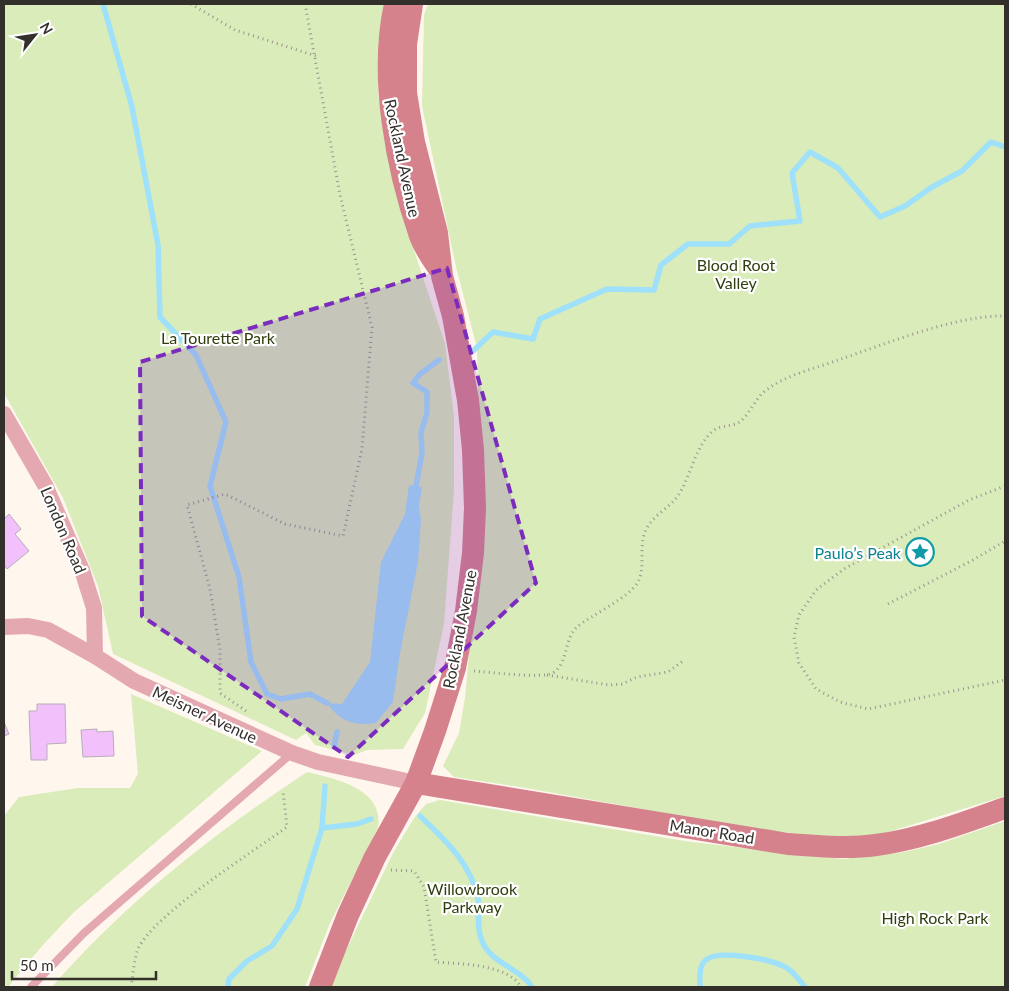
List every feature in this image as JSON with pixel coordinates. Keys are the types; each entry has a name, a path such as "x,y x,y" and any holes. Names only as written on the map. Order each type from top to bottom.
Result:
{"street":[{"name":"Rockland Avenue","path":"395,4 387,56 388,89 395,135 421,238 442,276"},
{"name":"Rockland Avenue","path":"320,987 348,915 372,862 416,783 455,668 466,611 474,535 474,450 468,400 453,316 442,276 437,233 414,142 406,93 406,44 412,4"},
{"name":"London Road","path":"4,414 45,485 82,570 94,608 95,656"},
{"name":"Meisner Avenue","path":"4,627 28,626 48,630 95,656 134,681 292,753 318,762 416,783"},
{"name":"Manor Road","path":"416,783 788,844 832,847 875,845 919,837 1005,808"}],"lane":[{"path":"31,987 84,933 292,753"}],"path":[{"path":"190,4 235,30 316,56"},
{"path":"250,714 220,694 220,650 210,590 187,505 202,499 225,494 285,524 344,536 362,449 372,327 340,195 305,4"},
{"path":"547,675 554,672 563,662 575,628 607,608 638,582 642,564 641,545 646,528 676,498 705,442 714,431 732,426 742,420 765,392 791,377 910,335 988,316 1005,316"},
{"path":"1005,486 969,500 844,568 816,590 799,615 794,636 799,663 816,689 840,702 868,710 1005,680"},
{"path":"888,604 973,560 1005,541"},
{"path":"472,670 547,675 609,685 622,684 637,677 668,672 683,661"},
{"path":"131,987 138,949 160,922 198,891 288,827 283,791"},
{"path":"389,870 414,871 424,887 436,962 486,966 517,980 521,987"}],"highlighted area":[{"path":"447,268 536,583 348,757 142,616 140,362"}],"green space":[{"name":"La Tourette Park","path":"4,4 384,4 381,20 378,95 408,232 445,344 454,416 454,490 444,624 425,713 403,749 367,750 354,755 315,745 306,733 296,740 113,654 98,586 63,498 4,393"},
{"name":"Blood Root Valley","path":"428,4 1005,4 1005,796 885,833 841,839 747,828 526,788 454,777 443,766 459,733 465,698 481,525 477,348 456,267 422,106 424,15"},
{"path":"131,694 262,751 73,913 42,946 8,987 4,987 4,816 19,797 78,788 130,788 138,774"},
{"path":"307,772 344,783 366,795 374,804 378,815 378,828 330,923 305,987 52,987 110,926 172,871 238,820"},
{"path":"440,800 691,842 843,859 904,852 939,844 1005,821 1005,987 331,987 340,963 393,853 414,818 426,804"}],"water":[{"path":"409,485 422,487 419,506 421,520 418,562 400,653 393,702 376,723 354,723 337,715 327,703 342,704 370,662 381,562 405,514"}],"building":[{"path":"9,514 21,529 15,534 29,551 7,569 4,565 4,519"},
{"path":"37,704 65,704 66,743 47,744 47,760 31,760 29,711 37,711"},
{"path":"4,722 9,734 4,736"},
{"path":"97,729 97,732 113,731 114,756 83,757 81,730"}],"waterway":[{"path":"103,4 132,107 158,245 160,317 196,355 226,422 210,486 239,577 251,662 267,694 281,699 310,694 327,703"},
{"path":"473,351 493,332 533,339 540,319 607,289 654,290 661,265 688,244 729,244 750,226 800,221 792,173 810,152 838,168 880,217 905,206 932,187 962,171 991,142 1005,147"},
{"path":"416,486 422,453 421,432 427,413 427,392 413,383 420,374 439,360"},
{"path":"334,747 337,732"},
{"path":"228,987 229,979 247,961 272,946 297,909 322,828 325,786"},
{"path":"420,816 456,853 470,874 478,899 480,936 486,949 498,960 527,980 532,987"},
{"path":"322,828 357,824 371,819"},
{"path":"700,987 700,972 704,962 713,956 722,955 745,956 776,963 786,967 805,987"}],"place":[{"name":"Paulo’s Peak","path":"920,552"}],"park label":[{"name":"Willowbrook Parkway","path":"472,897"},
{"name":"High Rock Park","path":"935,917"}]}
